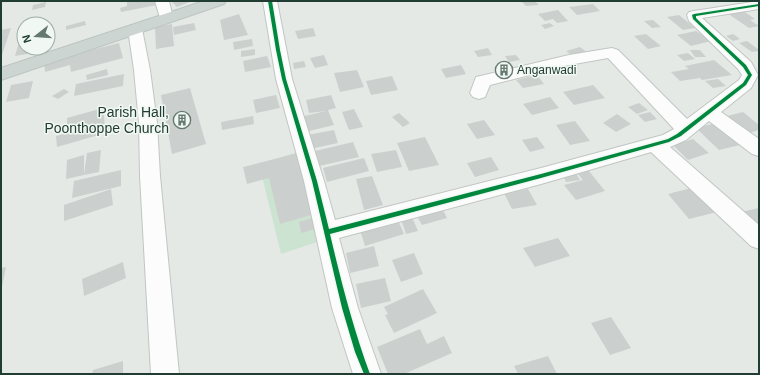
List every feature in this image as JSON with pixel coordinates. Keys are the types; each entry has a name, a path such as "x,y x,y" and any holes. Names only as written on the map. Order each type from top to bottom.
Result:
{"main road":[{"path":"1,74 219,1"}],"street":[{"path":"162,1 166,18"},
{"path":"270,1 284,79 308,155 341,295 354,341 367,374"},
{"path":"327,232 668,140 686,130 745,84 753,83 745,66 699,23 694,18 694,15 699,13 759,5"},
{"path":"134,30 142,70 148,124 150,176 165,374"},
{"path":"479,93 482,80 569,60 612,53 686,130"},
{"path":"709,112 759,149"},
{"path":"654,144 759,239"}],"green space":[{"path":"298,152 320,241 281,254 259,164"}],"building":[{"path":"127,1 156,1 157,5 121,12 120,8 127,6"},
{"path":"171,1 192,1 177,7"},
{"path":"521,1 535,1 539,5 526,6"},
{"path":"46,2 45,7 32,10 33,5"},
{"path":"593,4 600,11 577,15 569,7"},
{"path":"558,10 568,21 557,23 553,19 545,21 538,14"},
{"path":"742,10 755,19 750,20 759,26 749,28 727,13"},
{"path":"239,14 248,35 224,40 220,20"},
{"path":"679,15 695,28 683,30 667,17"},
{"path":"653,20 661,27 652,28 644,21"},
{"path":"85,21 86,25 66,30 66,26"},
{"path":"194,23 196,30 174,35 173,27"},
{"path":"550,23 554,26 545,29 541,25"},
{"path":"172,24 174,46 156,49 155,27"},
{"path":"11,28 1,58 1,30"},
{"path":"313,28 316,36 298,39 295,31"},
{"path":"696,31 711,41 691,46 677,35"},
{"path":"646,34 661,46 648,49 634,36"},
{"path":"733,34 740,39 733,41 726,36"},
{"path":"252,39 253,46 234,50 233,42"},
{"path":"747,41 759,51 752,52 739,43"},
{"path":"119,43 123,58 71,72 70,65 45,72 44,62"},
{"path":"580,47 588,53 574,57 566,51"},
{"path":"488,48 492,55 478,57 474,51"},
{"path":"255,49 255,55 241,57 241,51"},
{"path":"690,50 700,50 706,57 695,57"},
{"path":"688,53 695,59 684,61 677,55"},
{"path":"324,55 328,65 315,68 310,58"},
{"path":"516,55 520,60 509,62 505,56"},
{"path":"267,56 271,67 245,72 243,61"},
{"path":"714,60 732,75 702,80 700,78 680,81 671,72 689,69 685,66"},
{"path":"304,61 306,67 294,69 293,63"},
{"path":"461,65 466,74 446,78 441,69"},
{"path":"107,69 108,75 87,80 86,75"},
{"path":"357,70 364,87 340,92 334,73"},
{"path":"124,74 123,86 74,96 76,84"},
{"path":"537,75 544,84 523,88 516,80"},
{"path":"392,76 398,90 371,95 366,81"},
{"path":"718,79 726,86 713,88 705,81"},
{"path":"33,81 29,98 6,102 11,85"},
{"path":"593,85 605,98 574,105 563,92"},
{"name":"Parish Hall, Poonthoppe Church","path":"190,88 206,144 172,154 161,95"},
{"path":"64,89 69,92 58,99 52,96"},
{"path":"276,95 280,108 256,113 253,100"},
{"path":"331,95 336,108 328,110 334,125 305,132 300,117 326,111 309,113 306,100"},
{"path":"550,97 559,108 532,115 523,104"},
{"path":"639,103 648,110 637,114 628,107"},
{"path":"103,108 105,126 84,132 115,124 116,130 57,147 56,136 84,129 84,124 67,128 67,118"},
{"path":"354,109 363,127 349,130 342,112"},
{"path":"650,112 657,119 645,122 638,115"},
{"path":"743,112 759,125 759,130 747,134 727,116"},
{"path":"399,113 410,123 403,127 392,117"},
{"path":"617,114 631,124 616,132 603,123"},
{"path":"253,116 254,124 222,130 221,122"},
{"path":"484,120 495,135 477,139 467,124"},
{"path":"575,121 590,141 570,145 556,125"},
{"path":"720,122 744,144 719,150 696,128"},
{"path":"334,130 338,143 310,149 307,135"},
{"path":"425,137 439,165 409,171 397,143"},
{"path":"537,137 545,148 530,152 522,140"},
{"path":"693,139 709,153 688,160 673,145"},
{"path":"353,142 359,157 319,166 315,151"},
{"path":"101,150 99,172 84,175 87,153"},
{"path":"396,150 402,167 377,172 371,154"},
{"path":"298,153 318,213 280,224 269,178 247,184 243,167"},
{"path":"84,155 84,175 66,179 67,160"},
{"path":"491,157 499,170 475,177 467,163"},
{"path":"364,158 369,171 327,182 323,168"},
{"path":"121,170 121,186 72,198 74,181"},
{"path":"574,170 580,180 566,182 561,171"},
{"path":"589,171 605,191 576,200 564,185 583,180 578,174"},
{"path":"372,176 383,205 364,210 356,179"},
{"path":"695,187 717,212 689,219 668,194"},
{"path":"111,189 113,205 64,221 64,205"},
{"path":"528,189 537,205 512,209 504,193"},
{"path":"759,208 759,232 741,212"},
{"path":"443,210 447,218 422,225 418,218"},
{"path":"319,216 322,227 301,233 299,222"},
{"path":"412,217 418,231 406,234 401,219"},
{"path":"398,220 404,234 365,246 360,230"},
{"path":"558,238 570,256 535,267 523,248"},
{"path":"374,246 379,266 350,273 346,253"},
{"path":"414,253 423,274 401,282 392,260"},
{"path":"123,262 126,278 84,296 82,279"},
{"path":"6,267 2,287 1,287 1,268"},
{"path":"385,278 391,301 361,308 356,284"},
{"path":"423,289 437,313 394,333 385,315 388,314 384,307"},
{"path":"611,317 631,348 610,355 591,323"},
{"path":"420,329 427,344 444,336 452,353 404,374 388,374 377,347"},
{"path":"548,356 557,374 518,374 514,366"},
{"path":"123,361 123,374 92,374 93,370"}],"cycle path":[{"path":"270,1 284,79 314,181 351,330 367,374"},
{"path":"327,232 541,176 669,140 679,135 745,84 750,75 745,66 699,23 694,18 694,15 759,5"}],"place":[{"name":"Anganwadi","path":"504,70"},
{"name":"Parish Hall, Poonthoppe Church","path":"182,120"}]}
